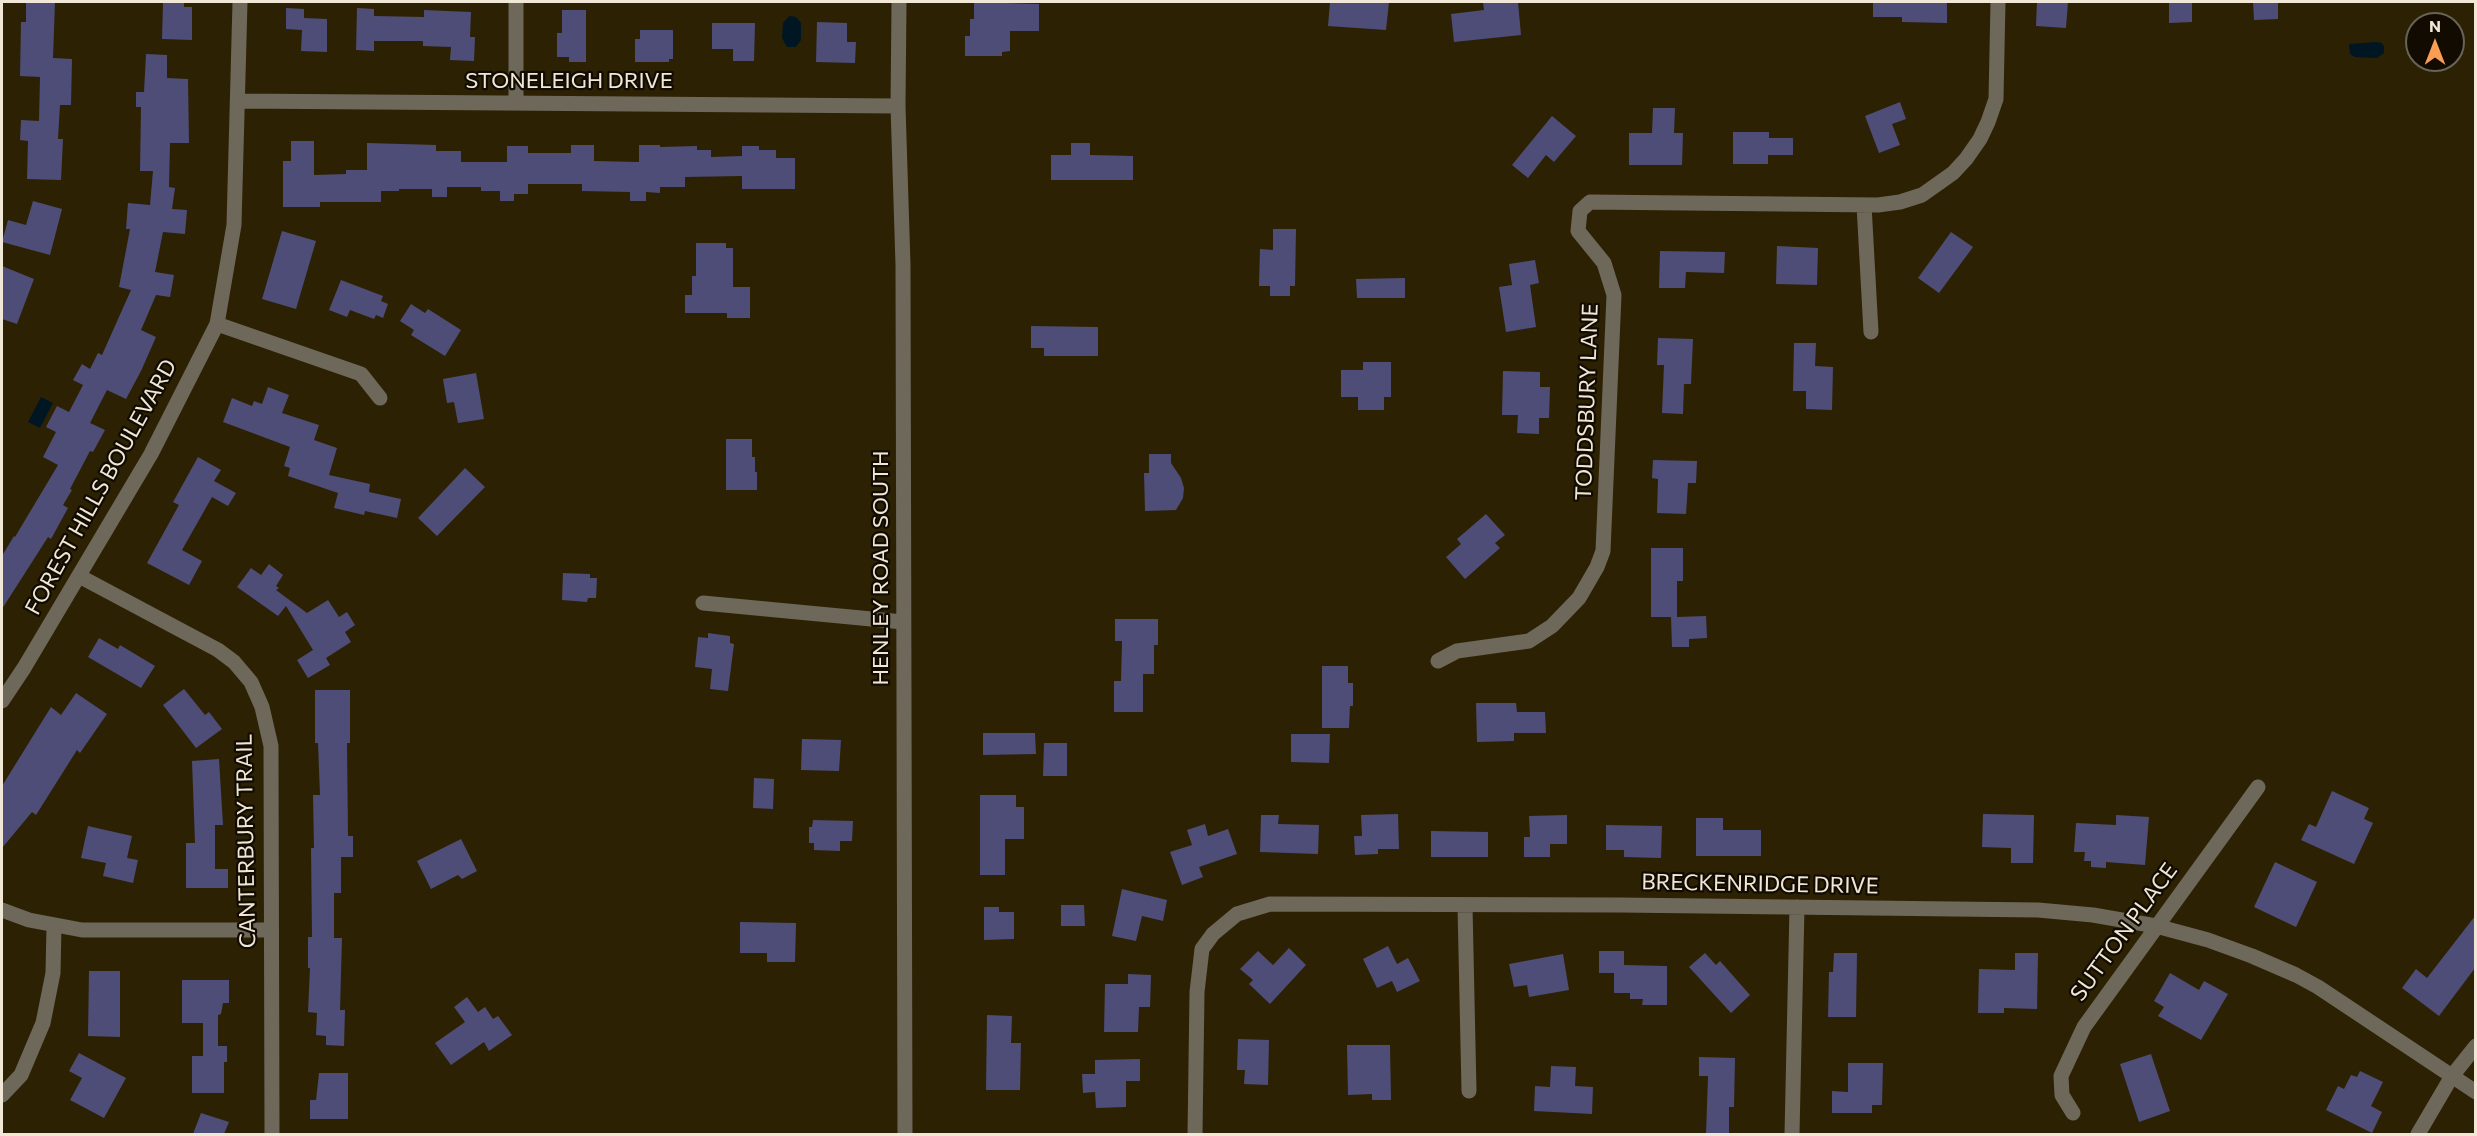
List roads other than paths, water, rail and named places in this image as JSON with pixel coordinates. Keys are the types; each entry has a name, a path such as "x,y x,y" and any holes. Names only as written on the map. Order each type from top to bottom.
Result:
{"street":[{"name":"FOREST HILLS BOULEVARD","path":"2,701 151,454 217,324 234,225 240,2"},
{"path":"516,2 516,103"},
{"name":"HENLEY ROAD SOUTH","path":"899,2 898,106 903,265 905,1134"},
{"name":"TODDSBURY LANE","path":"1438,661 1457,651 1528,641 1552,626 1580,598 1603,551 1614,295 1604,263 1578,231 1580,211 1590,202 1864,205 1900,202 1922,195 1936,187 1966,159 1980,139 1988,122 1996,99 1998,2"},
{"name":"STONELEIGH DRIVE","path":"239,101 898,106"},
{"path":"1864,205 1871,332"},
{"path":"217,324 361,374 380,398"},
{"name":"CANTERBURY TRAIL","path":"79,576 218,650 234,662 251,682 262,706 270,746 272,1134"},
{"path":"703,603 903,622"},
{"name":"SUTTON PLACE","path":"2073,1113 2062,1095 2061,1076 2071,1050 2100,1002 2258,787"},
{"name":"BRECKENRIDGE DRIVE","path":"1195,1134 1199,970 1202,949 1223,924 1237,914 1270,904 2038,910 2093,915 2156,926 2208,940 2302,978 2475,1092"},
{"path":"1464,906 1468,1091"},
{"path":"1792,1134 1797,907"},
{"path":"2,910 54,926 82,930 271,930"},
{"path":"2,1095 21,1075 43,1023 53,973 54,926"},
{"path":"2418,1134 2452,1076 2475,1046"}],"water":[{"path":"789,16 796,17 801,23 801,40 796,47 787,47 782,38 783,23"},
{"path":"2382,43 2384,47 2384,53 2377,58 2355,57 2350,54 2349,44"},
{"path":"41,397 53,403 40,428 28,422"}]}
